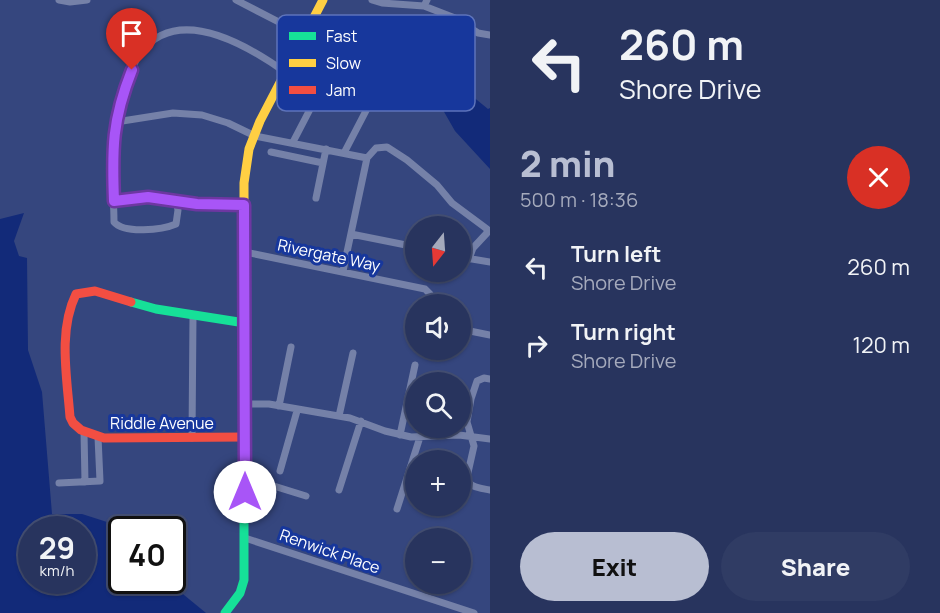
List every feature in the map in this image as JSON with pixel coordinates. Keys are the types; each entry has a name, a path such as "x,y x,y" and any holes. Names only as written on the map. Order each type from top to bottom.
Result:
{"street":[{"path":"59,0 87,0"},
{"path":"236,0 277,21"},
{"path":"315,15 323,0"},
{"path":"372,0 382,3 426,3 449,15"},
{"path":"176,202 178,210 176,224 169,227 122,228 115,224 112,151 121,100 138,56 148,44 169,32 196,31 233,40 260,54 277,66"},
{"path":"475,31 490,35"},
{"path":"225,613 236,600 243,584 246,162 260,120 277,87"},
{"path":"293,142 309,111"},
{"path":"344,153 366,111"},
{"path":"116,122 189,113 214,118 255,136 367,158"},
{"path":"343,271 367,158 376,148 387,147 422,171 452,204 468,216"},
{"path":"316,198 326,149"},
{"path":"271,152 323,163"},
{"path":"114,201 148,197 176,202 244,205"},
{"path":"471,218 485,228 487,233 471,250"},
{"path":"351,234 405,246"},
{"name":"Rivergate Way","path":"245,252 425,289 430,294"},
{"path":"471,259 490,262"},
{"path":"85,482 84,432 77,428 70,417 67,368 67,316 70,303 76,294 95,291 156,309 245,323"},
{"path":"192,438 193,315"},
{"path":"471,331 490,335"},
{"path":"279,406 291,347"},
{"path":"339,416 353,353"},
{"path":"400,435 415,365"},
{"path":"471,403 475,384 481,379 490,380"},
{"path":"245,404 269,404 297,411 339,416 405,436"},
{"path":"280,471 297,411"},
{"path":"339,490 361,421"},
{"name":"Riddle Avenue","path":"84,432 98,437 245,436"},
{"path":"490,439 471,436 474,446 467,481 472,486 490,490"},
{"path":"59,483 100,481 98,437"},
{"path":"397,509 420,438"},
{"path":"245,477 306,496"},
{"name":"Renwick Place","path":"244,538 452,610 474,613"}],"shaded area":[{"path":"475,98 488,109 490,108 490,169 455,131 444,111 475,111"},
{"path":"24,213 14,241 19,256 27,258 28,350 42,392 52,514 88,516 18,516 18,594 96,594 96,518 108,524 108,594 183,594 206,613 0,613 0,219"}],"traffic: fast":[{"path":"225,613 240,593 244,580 244,274"},
{"path":"131,302 156,309 245,323"}],"traffic: slow":[{"path":"315,15 323,0"},
{"path":"244,274 244,183 249,149 277,88"}],"traffic: jam":[{"path":"131,302 95,291 76,294 70,308 65,339 67,386 70,417 73,423 81,430 104,438 245,437"}],"route":[{"path":"132,70 121,100 113,138 114,201 148,197 197,204 244,205 245,492"}]}
